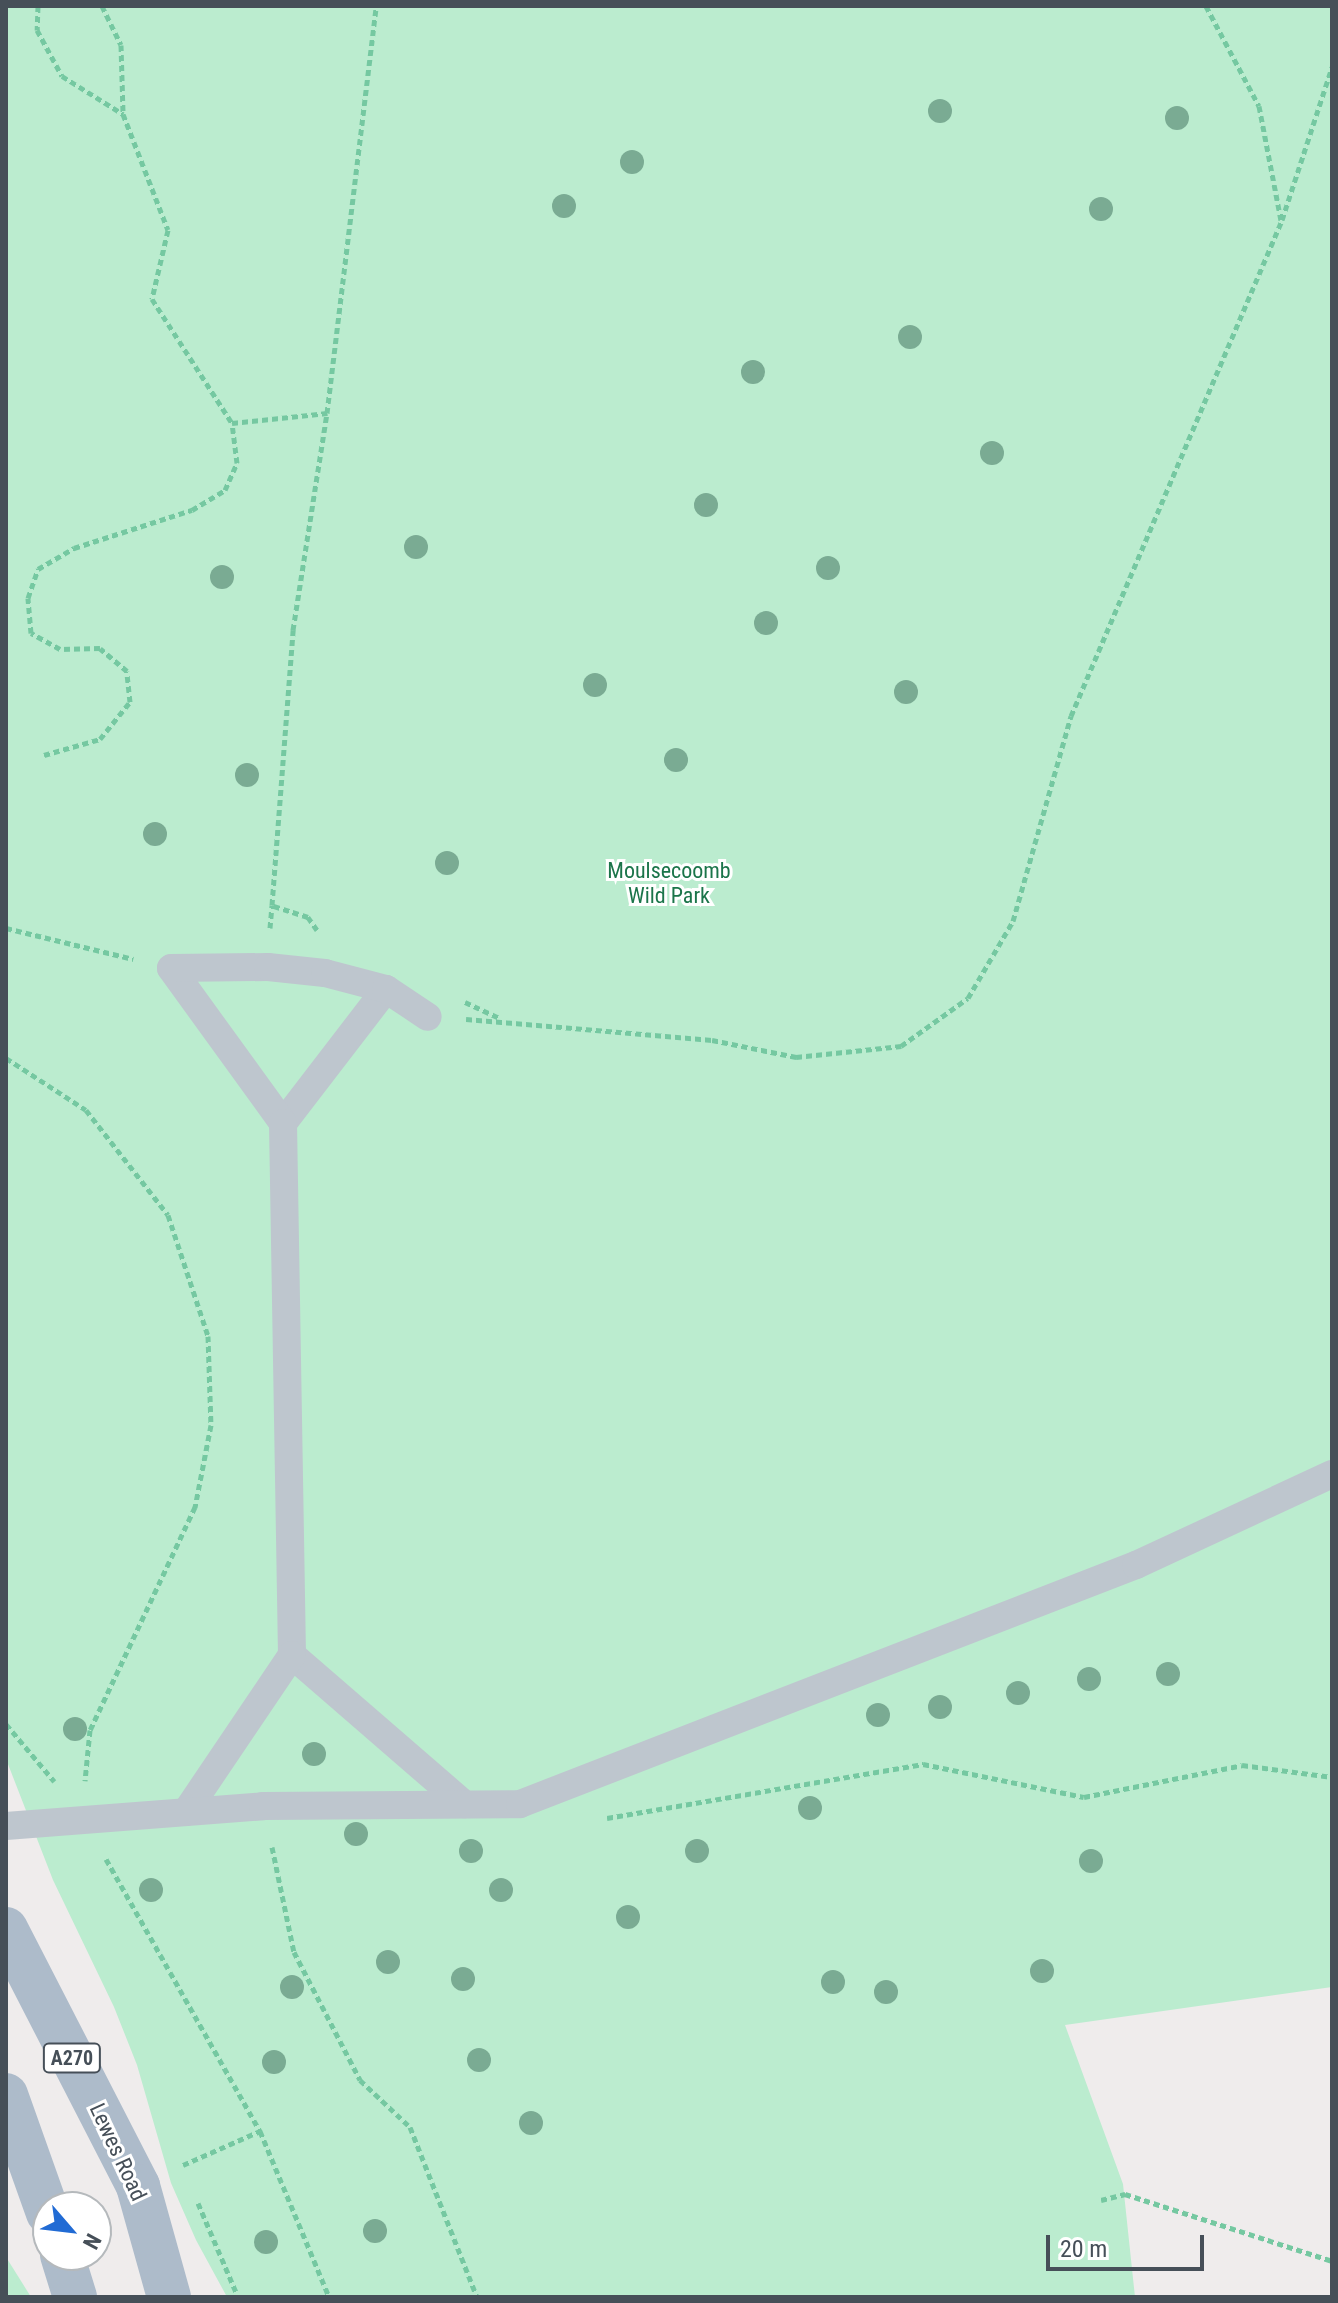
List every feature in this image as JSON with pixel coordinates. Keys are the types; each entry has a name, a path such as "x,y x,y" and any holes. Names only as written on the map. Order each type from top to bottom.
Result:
{"main road":[{"name":"Lewes Road","path":"6,1929 138,2186 169,2297"},
{"path":"6,2095 40,2191"},
{"path":"67,2271 75,2297"}],"lane":[{"path":"171,968 268,967 325,973 386,989 428,1017"},
{"path":"171,968 283,1123 292,1655 186,1812"},
{"path":"283,1123 386,989"},
{"path":"6,1826 82,1817 263,1806 520,1804 1136,1565 1332,1474"},
{"path":"292,1655 464,1804"}],"path":[{"path":"38,6 37,30 62,76 123,114"},
{"path":"44,755 100,739 130,702 127,671 100,648 60,649 31,633 28,598 38,569 74,548 192,510 225,490 237,463 232,423 152,299 168,230 123,114 121,45 102,6"},
{"path":"325,973 320,935 308,917 272,905 293,630 327,413 376,6"},
{"path":"1206,6 1259,106 1282,220"},
{"path":"428,1017 712,1040 796,1057 901,1046 968,998 1013,921 1071,716 1282,220 1332,67"},
{"path":"232,423 327,413"},
{"path":"6,928 171,968"},
{"path":"6,1058 86,1110 168,1215 208,1336 211,1425 195,1507 90,1730 82,1817"},
{"path":"6,1724 82,1817 260,2131 329,2297"},
{"path":"604,1819 923,1764 1084,1797 1242,1765 1332,1777"},
{"path":"263,1806 294,1952 360,2080 410,2127 477,2297"},
{"path":"138,2186 260,2131"},
{"path":"182,2166 188,2180"},
{"path":"1101,2200 1125,2194 1332,2261"},
{"path":"194,2195 238,2297"}],"green space":[{"name":"Moulsecoomb Wild Park","path":"6,6 1332,6 1332,1987 1065,2025 1123,2184 1135,2297 227,2297 196,2240 171,2183 137,2065 114,2007 53,1880 6,1759"},
{"path":"6,2257 31,2297 6,2297"}]}
